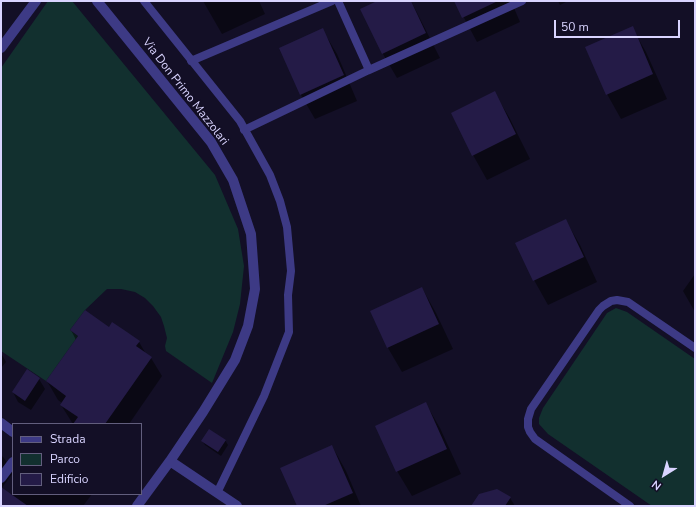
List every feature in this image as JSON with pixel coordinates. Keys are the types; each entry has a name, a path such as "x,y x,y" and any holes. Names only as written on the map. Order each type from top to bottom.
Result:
{"street":[{"path":"1,48 36,1"},
{"name":"Via Don Primo Mazzolari","path":"97,1 211,142 233,180 251,234 256,289 248,326 235,360 213,397 170,461 136,506"},
{"path":"1,423 12,431"},
{"path":"170,461 237,506"},
{"path":"1,478 12,463"}],"lane":[{"path":"144,1 227,104 244,130 270,175 280,201 287,227 290,271 288,295 289,332 264,396 217,494"},
{"path":"191,61 332,1"},
{"path":"338,1 369,70"},
{"path":"244,130 369,70 522,1"},
{"path":"630,506 534,439 528,427 528,419 531,410 599,310 611,301 617,300 628,302 695,348"}],"green space":[{"path":"48,1 72,1 215,175 238,229 244,266 240,304 233,332 212,383 166,351 165,346 167,338 164,326 161,317 153,306 145,298 135,292 121,289 107,289 85,310 70,330 78,336 46,381 1,351 1,68"},
{"path":"616,308 627,312 695,359 695,506 652,506 548,434 539,424 539,418 543,408 607,313"}],"building":[{"path":"377,1 411,1 426,33 382,54 360,9"},
{"path":"454,1 498,1 462,18"},
{"path":"633,26 653,74 606,95 585,47"},
{"path":"323,28 344,75 300,95 279,48"},
{"path":"495,91 516,134 472,156 451,113"},
{"path":"566,219 584,257 533,281 515,243"},
{"path":"422,287 439,324 387,348 370,311"},
{"path":"85,310 109,327 112,322 140,341 136,346 152,357 106,423 74,423 78,417 60,405 66,396 46,381 78,336 70,330"},
{"path":"27,369 40,378 25,401 12,392"},
{"path":"426,402 447,449 396,472 375,426"},
{"path":"209,429 226,440 218,452 201,441"},
{"path":"332,445 353,493 323,506 297,506 280,468"},
{"path":"1,487 28,506 1,506"},
{"path":"497,489 511,497 505,506 471,506 479,494"}]}
